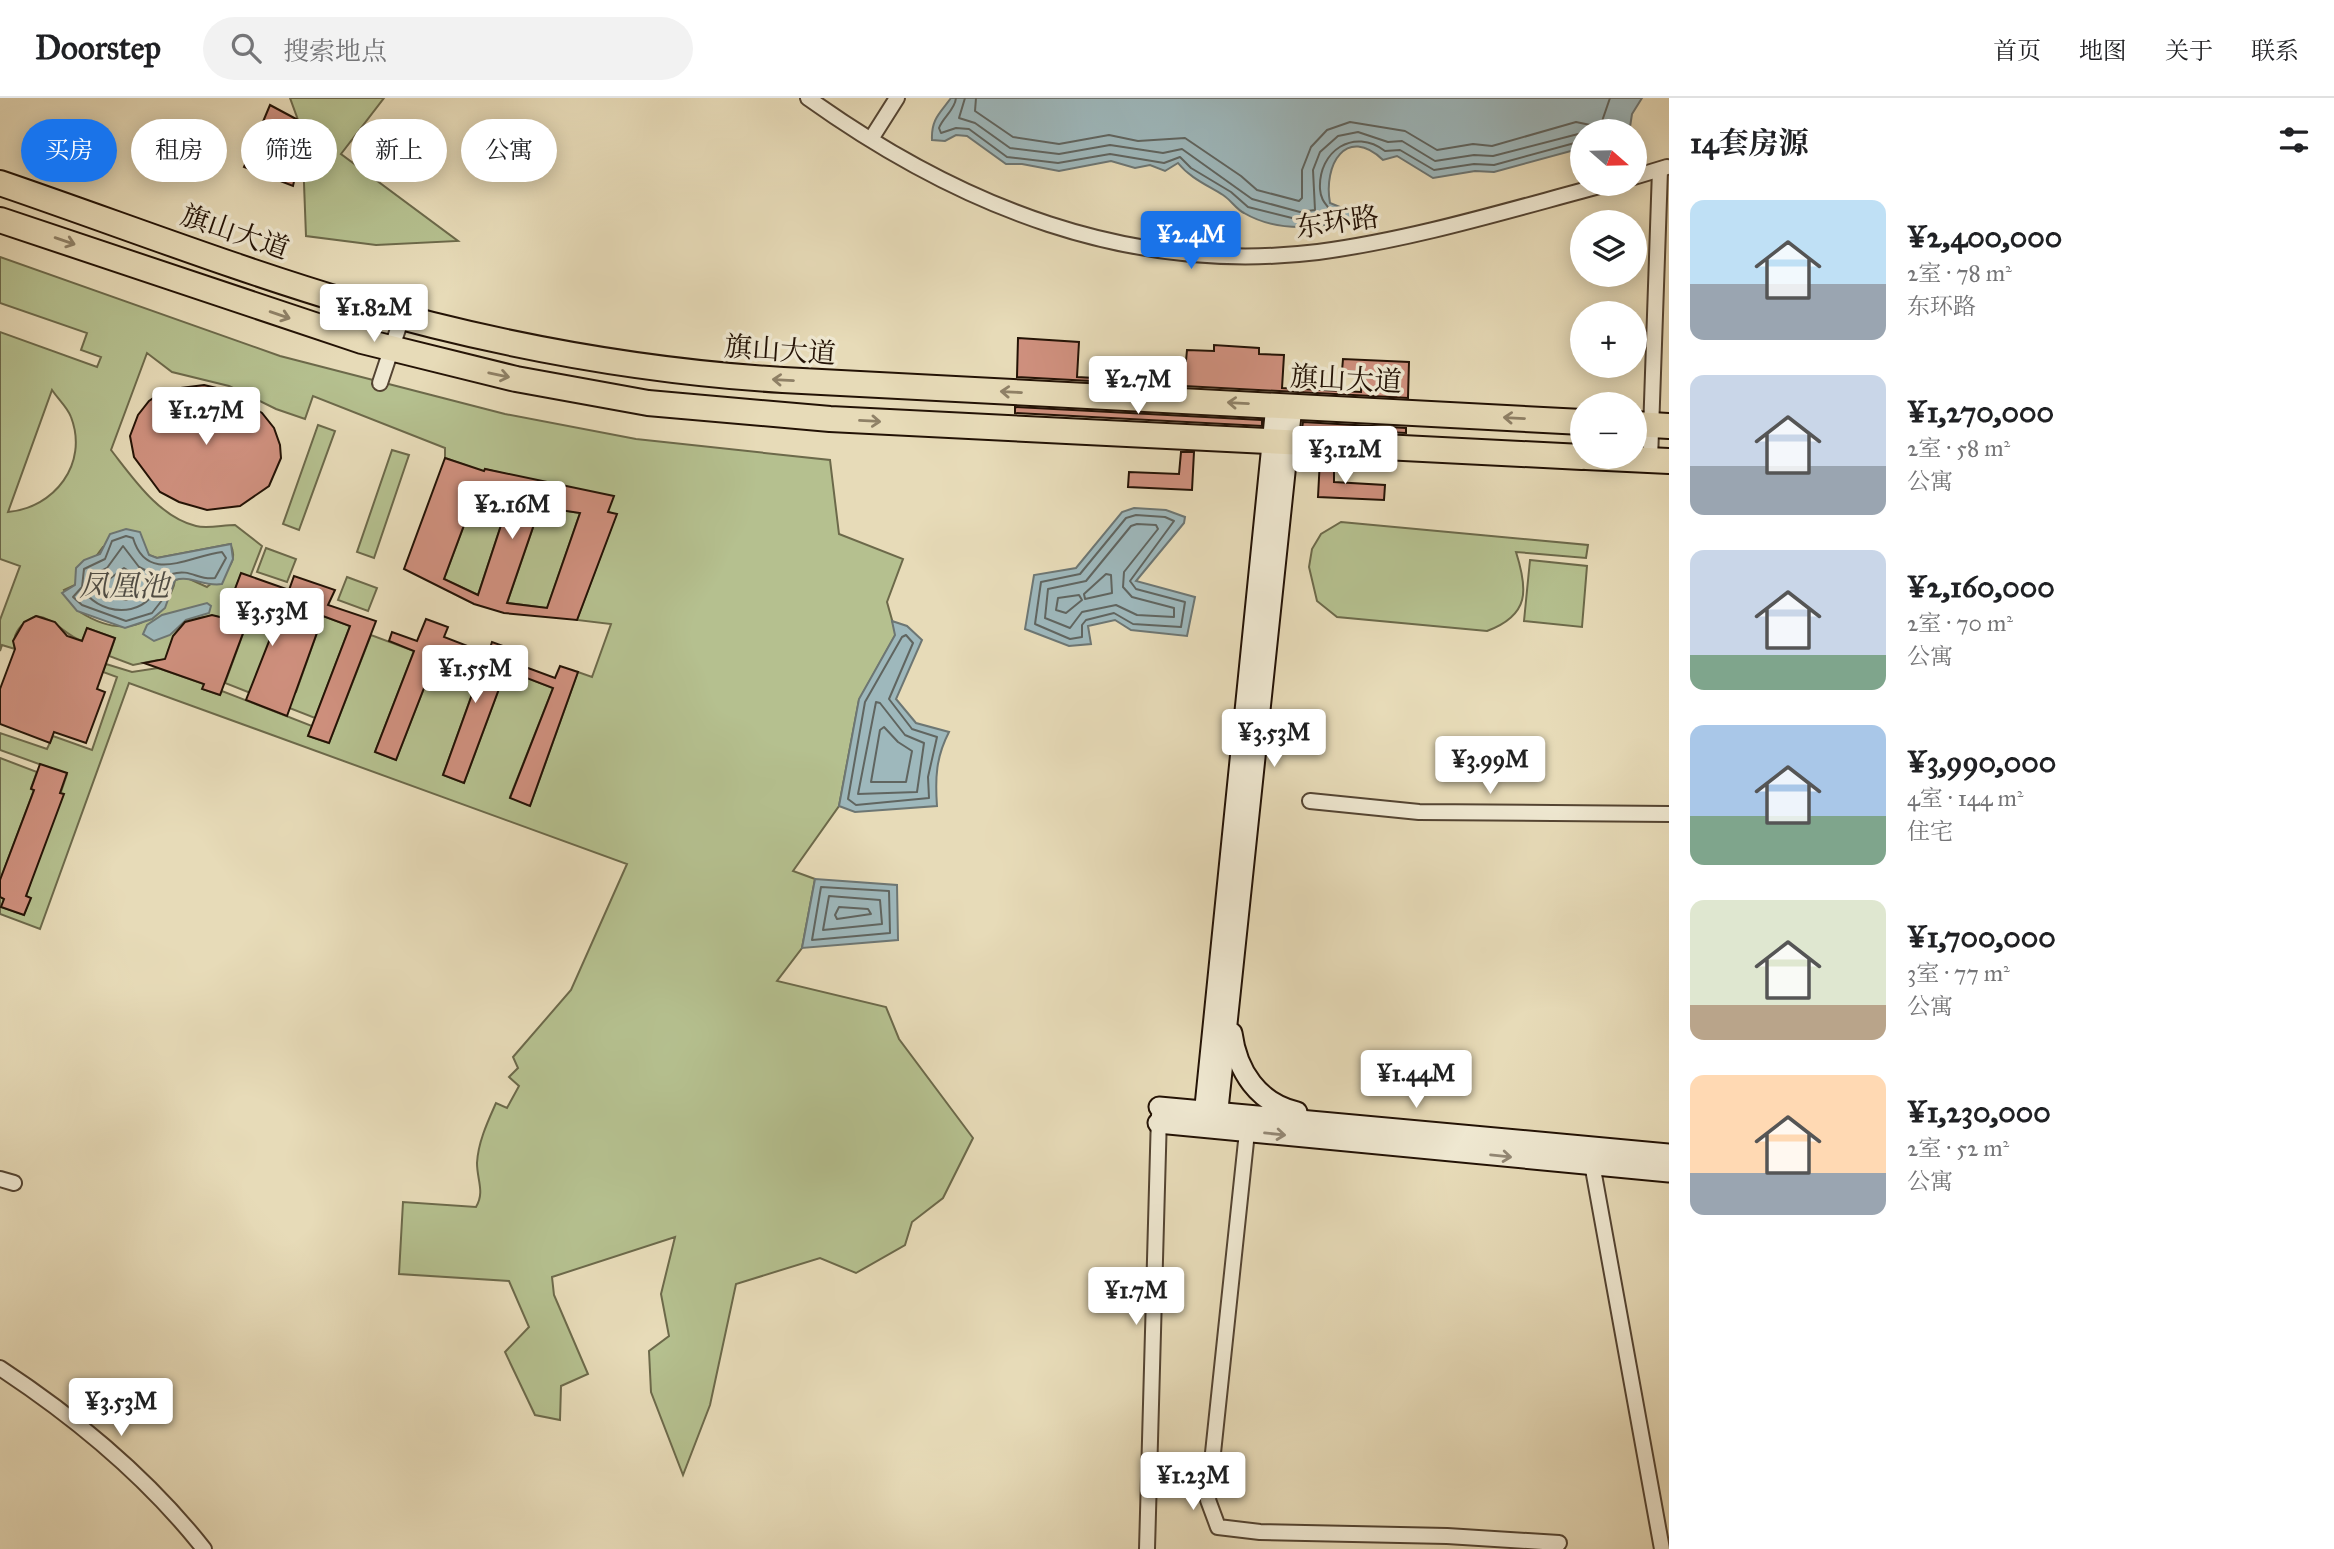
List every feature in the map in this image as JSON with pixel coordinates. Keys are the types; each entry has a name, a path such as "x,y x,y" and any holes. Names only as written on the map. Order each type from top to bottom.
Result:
{"highway":[{"name":"旗山大道","path":"0,183 309,289 402,317 544,350 698,374 1570,421"},
{"path":"0,220 292,320 391,348 555,387 717,411 1570,456"}],"street":[{"name":"东环路","path":"808,98 932,177 1010,213 1082,235 1169,252 1234,256 1317,252 1408,236 1570,194"},
{"path":"871,139 897,98"},
{"path":"1647,173 1665,168 1652,425 1660,461"},
{"path":"380,383 402,317"},
{"path":"1210,1119 1229,1007 1284,405"},
{"path":"1210,1119 1281,440"},
{"path":"1310,801 1419,812 1669,814"},
{"path":"1229,1007 1238,1063 1260,1094 1292,1111 1342,1123"},
{"path":"1147,1549 1159,1114 1210,1119 1342,1123 1591,1156 1669,1172"},
{"path":"1210,1119 1247,1132 1591,1156 1669,1154"},
{"path":"1247,1132 1208,1500 1217,1527 1261,1532 1447,1536 1559,1543"},
{"path":"1591,1156 1662,1549"},
{"path":"0,1368 66,1416 141,1478 204,1549"}],"green space":[{"path":"290,98 384,98 368,119 351,119 351,141 341,154 351,161 351,182 379,182 458,241 376,245 306,236 304,182 337,182 337,119 298,119"},
{"path":"0,257 280,356 505,414 636,439 830,460 839,534 903,559 887,602 896,634 859,700 839,806 793,871 815,879 802,948 777,981 886,1007 899,1039 973,1138 943,1198 912,1222 905,1245 856,1273 820,1258 736,1284 710,1405 683,1475 651,1392 649,1351 669,1336 661,1294 675,1237 552,1277 554,1295 588,1374 561,1386 560,1420 535,1415 505,1352 529,1327 509,1281 399,1274 403,1202 476,1207 479,1202 479,1147 496,1103 507,1108 519,1086 509,1077 518,1068 513,1057 571,990 627,864 129,683 40,929 0,914 0,897 4,899 2,907 24,915 30,898 26,896 67,774 0,750 0,733 47,749 53,736 92,750 117,677 103,672 106,664 132,672 158,668 204,684 203,689 220,695 222,691 312,726 308,736 329,743 371,635 414,651 375,752 396,760 440,647 483,664 443,775 464,783 506,670 553,688 510,797 530,806 578,672 592,677 611,624 577,620 616,515 540,482 485,469 482,481 471,467 445,458 445,448 313,396 305,419 276,409 229,386 172,372 147,353 111,450 148,495 170,514 200,527 235,525 262,546 250,577 241,574 224,618 205,617 189,622 177,634 168,651 210,667 158,660 133,665 109,656 115,638 87,628 82,641 49,620 36,616 16,633 15,649 2,645 0,651 0,620 20,566 0,559 0,332 97,367 101,357 81,350 87,333 0,303","holes":["52,390 70,414 75,434 71,467 53,493 25,509 8,512","142,543 149,555 157,558 230,544 233,557 228,569 207,587 185,577 175,580 171,593 155,614 135,625 114,626 103,623 75,608 64,590 75,585 103,547"]},
{"path":"318,425 335,431 299,530 283,524"},
{"path":"392,450 409,455 374,558 357,552"},
{"path":"476,493 509,501 478,595 444,579"},
{"path":"540,507 580,513 547,608 507,603"},
{"path":"1341,522 1588,545 1586,558 1516,552 1523,578 1522,600 1511,617 1487,631 1337,617 1317,601 1309,567 1312,549 1321,534"},
{"path":"266,548 296,559 287,582 257,572"},
{"path":"1530,560 1587,566 1582,627 1524,621"},
{"path":"347,577 377,588 368,611 338,600"},
{"path":"258,593 284,603 266,699 225,683"},
{"path":"323,616 350,626 315,718 274,702 296,692"},
{"path":"0,758 37,772 31,788 34,790 0,880"}],"water":[{"path":"951,98 1642,98 1631,119 1570,119 1570,151 1494,172 1475,171 1433,178 1397,156 1383,160 1370,150 1348,148 1334,163 1330,175 1330,203 1362,216 1333,224 1303,227 1272,224 1244,213 1229,199 1193,177 1178,163 1165,171 1150,165 1135,168 1111,161 1059,171 1006,164 967,136 956,135 945,141 932,140 935,121"},
{"path":"1134,508 1166,510 1185,517 1184,523 1136,581 1195,597 1187,636 1131,630 1115,620 1088,626 1091,644 1069,646 1025,629 1034,575 1076,568 1122,512"},
{"name":"凤凰池","path":"126,529 140,532 149,555 157,558 231,544 233,559 222,584 175,580 165,608 152,619 125,628 77,611 62,593 75,585 76,568 84,560 100,554 110,534"},
{"path":"207,603 211,606 209,613 186,620 170,635 154,641 143,634 147,625 162,615"},
{"path":"892,621 907,626 922,640 896,699 916,723 949,732 937,768 937,806 855,812 839,806 859,699 895,635"},
{"path":"815,879 897,885 898,940 802,948"}],"building":[{"path":"270,105 296,119 264,119"},
{"path":"1018,338 1079,342 1077,377 1148,381 1149,359 1186,361 1187,350 1214,351 1214,345 1259,348 1259,354 1284,355 1282,388 1361,392 1362,372 1342,371 1343,359 1409,362 1408,398 1017,377"},
{"path":"204,385 225,390 262,413 274,428 280,445 281,458 269,486 240,506 207,510 179,502 160,492 134,457 130,436 138,415 149,401 165,390"},
{"path":"1015,407 1262,420 1262,426 1015,413"},
{"path":"1303,422 1406,428 1406,433 1302,428"},
{"path":"1181,452 1194,452 1192,490 1128,487 1129,472 1179,474"},
{"path":"445,458 484,471 485,469 614,496 608,512 617,514 577,620 504,613 474,604 404,569","holes":["476,493 509,501 478,595 444,579","540,507 580,513 547,608 507,603"]},
{"path":"1320,459 1334,459 1334,482 1385,485 1384,500 1318,497"},
{"path":"241,573 289,590 294,576 335,590 328,605 376,621 329,743 308,736 350,626 323,616 287,716 246,700 284,603 258,593 220,695 202,689 204,684 144,663 165,659 173,636 185,622 212,615 224,618"},
{"path":"36,616 55,622 67,636 82,641 87,628 115,638 97,689 105,692 86,743 54,732 50,743 0,724 0,689 15,649 13,641 24,622"},
{"path":"426,619 448,627 444,637 488,654 492,642 514,650 509,661 555,678 560,666 578,672 530,806 510,798 553,688 506,670 464,783 443,775 483,664 440,647 396,760 375,752 414,651 389,641 392,632 417,641"},
{"path":"40,764 67,773 60,793 64,794 26,896 31,898 24,915 1,907 4,899 0,897 0,880 34,790 31,789"}]}
